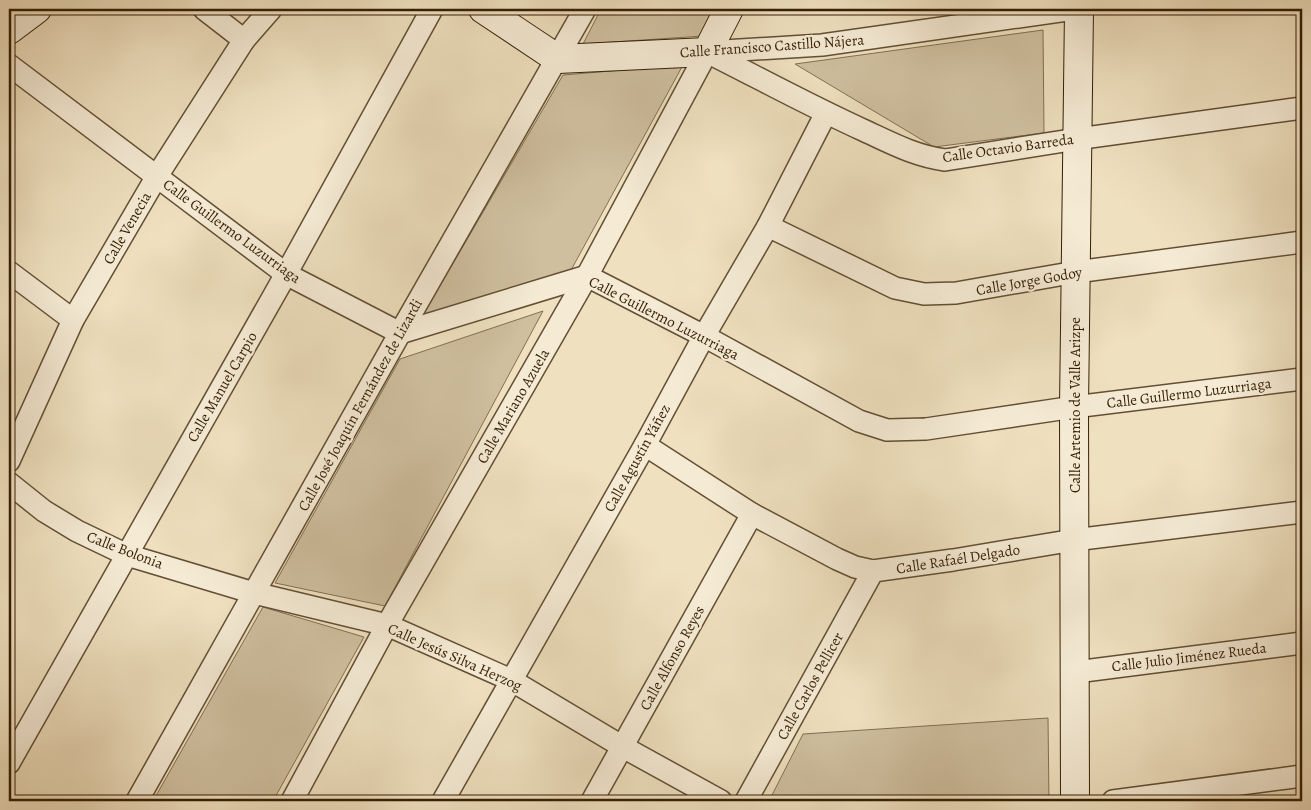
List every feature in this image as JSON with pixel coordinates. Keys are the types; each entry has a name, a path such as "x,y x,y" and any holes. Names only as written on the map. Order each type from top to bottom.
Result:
{"street":[{"path":"9,30 37,9"},
{"path":"204,9 244,40"},
{"name":"Calle Venecia","path":"9,461 73,320 157,176 244,40 270,9"},
{"name":"Calle Manuel Carpio","path":"9,763 286,274 432,9"},
{"path":"483,9 558,59"},
{"name":"Calle José Joaquín Fernández de Lizardi","path":"137,801 400,333 585,9"},
{"name":"Calle Mariano Azuela","path":"292,801 387,625 587,276 729,9"},
{"name":"Calle Francisco Castillo Nájera","path":"558,59 822,45 1074,9"},
{"name":"Calle Artemio de Valle Arizpe","path":"1075,801 1074,407 1079,9"},
{"name":"Calle Octavio Barreda","path":"707,52 826,113 908,151 926,158 945,160 1077,139 1302,108"},
{"name":"Calle Guillermo Luzurriaga","path":"9,65 286,274 400,333 587,276 704,336 860,421 887,430 926,429 1074,407 1302,379"},
{"name":"Calle Agustín Yáñez","path":"443,801 645,445 704,336 768,226 826,113"},
{"name":"Calle Jorge Godoy","path":"768,226 895,288 924,294 956,293 1076,272 1302,242"},
{"path":"9,272 73,320"},
{"name":"Calle Rafaél Delgado","path":"645,445 752,514 837,559 855,567 873,571 1074,540 1302,512"},
{"name":"Calle Bolonia","path":"9,483 44,511 77,531 127,555 254,593"},
{"name":"Calle Alfonso Reyes","path":"592,801 752,514"},
{"name":"Calle Carlos Pellicer","path":"746,801 873,571"},
{"name":"Calle Jesús Silva Herzog","path":"254,593 387,625 511,680 622,747 720,801"},
{"name":"Calle Julio Jiménez Rueda","path":"1076,672 1302,643"},
{"path":"1113,801 1302,776"}],"shaded area":[{"path":"601,9 718,9 703,36 583,44"},
{"path":"1043,30 1044,133 934,147 795,64"},
{"path":"683,65 570,272 420,320 563,75"},
{"path":"543,311 385,606 275,583 400,359"},
{"path":"263,607 364,637 273,801 153,801"},
{"path":"1048,718 1049,801 769,801 803,734"}]}
